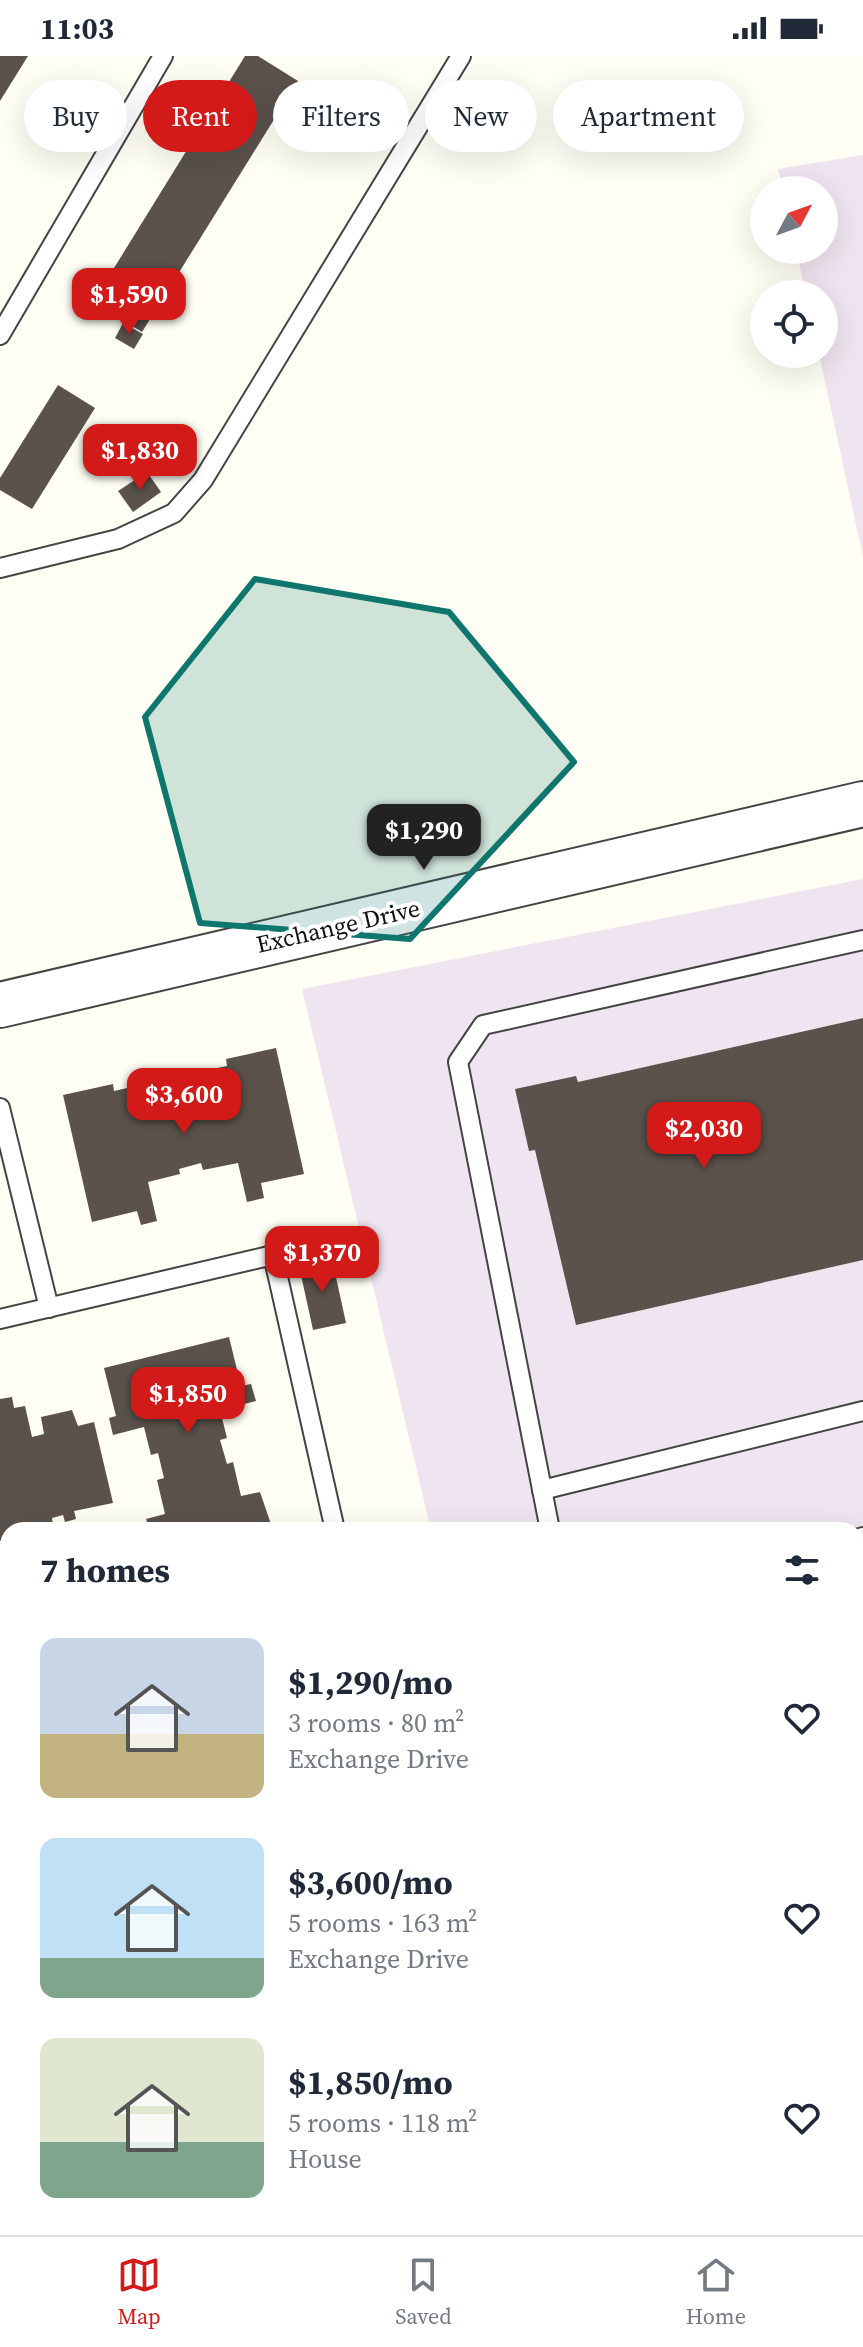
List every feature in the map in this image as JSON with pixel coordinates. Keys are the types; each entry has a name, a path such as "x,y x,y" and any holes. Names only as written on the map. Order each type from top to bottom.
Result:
{"street":[{"name":"Exchange Drive","path":"0,1005 863,804"}],"lane":[{"path":"0,335 163,56"},
{"path":"0,568 118,539 174,513 203,480 461,56"},
{"path":"548,1522 458,1062 483,1025 863,940"},
{"path":"0,1108 49,1308"},
{"path":"0,1319 273,1255 333,1522"},
{"path":"542,1490 863,1411"}],"highlighted area":[{"path":"255,579 449,612 574,762 410,939 200,923 145,717"}],"shaded area":[{"path":"863,155 863,557 822,368 838,368 838,280 803,280 799,264 838,264 838,176 780,176 778,169"},
{"path":"863,879 863,1522 429,1522 302,989"}],"building":[{"path":"0,56 28,56 0,101"},
{"path":"245,56 258,56 296,80 273,80 273,121 257,147 257,80 230,80"},
{"path":"186,152 254,152 142,332 93,302"},
{"path":"123,323 143,334 134,349 115,338"},
{"path":"58,385 95,408 32,509 0,490 0,478"},
{"path":"147,472 161,492 133,512 118,491"},
{"path":"863,1018 863,1260 576,1325 535,1150 529,1151 515,1089 576,1076 578,1082"},
{"path":"276,1048 304,1174 261,1183 264,1198 247,1202 238,1163 203,1170 201,1163 179,1169 180,1174 148,1182 157,1221 141,1225 137,1211 92,1222 63,1095 113,1084 114,1091 127,1088 131,1105 163,1098 164,1104 176,1101 175,1096 221,1086 217,1068 227,1066 226,1059"},
{"path":"332,1259 346,1323 313,1330 299,1266"},
{"path":"229,1337 241,1386 251,1384 256,1401 220,1410 227,1438 220,1440 227,1464 233,1462 241,1496 260,1492 270,1522 147,1522 146,1519 165,1514 157,1480 164,1478 158,1453 151,1455 144,1427 113,1435 109,1418 116,1416 104,1368"},
{"path":"12,1397 14,1408 25,1406 32,1437 44,1434 41,1417 72,1410 78,1426 94,1422 113,1503 74,1511 76,1519 65,1522 63,1515 52,1518 52,1522 0,1522 0,1399"}]}
